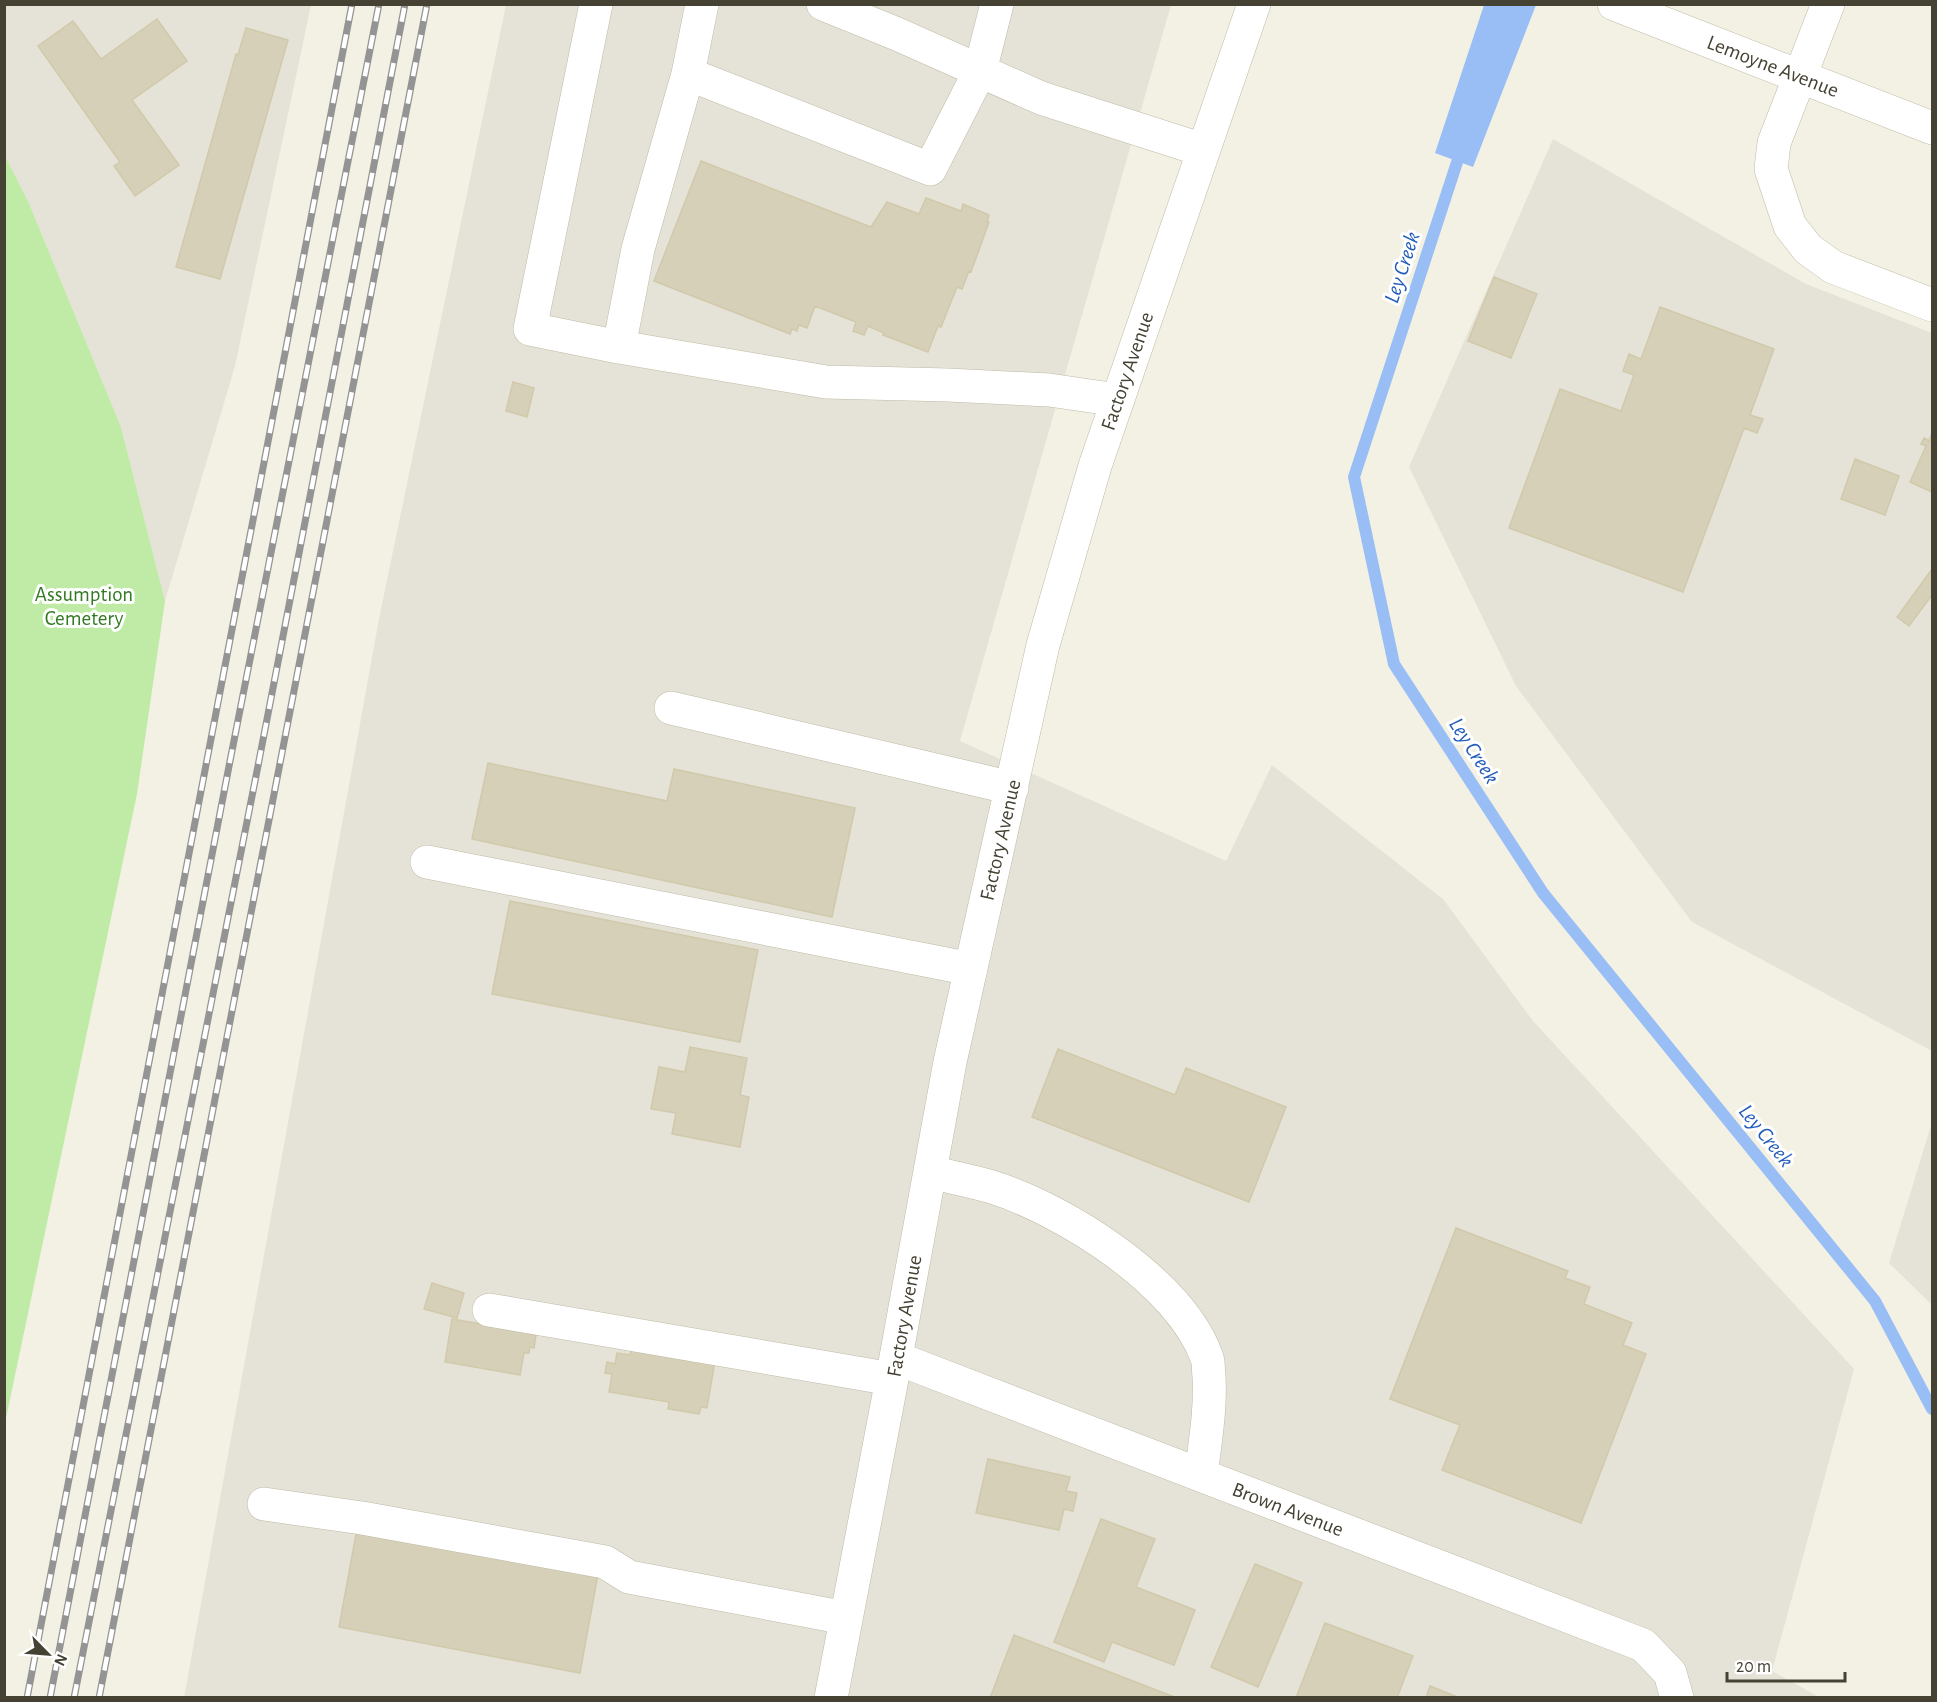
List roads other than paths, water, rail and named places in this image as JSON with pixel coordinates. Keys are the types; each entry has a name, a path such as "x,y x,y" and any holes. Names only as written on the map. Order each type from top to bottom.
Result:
{"street":[{"path":"596,4 530,329 619,347 826,382 1049,390 1118,400"},
{"path":"619,347 638,249 688,74 702,4"},
{"path":"823,4 1041,98 1203,150"},
{"path":"688,74 930,169 980,71 997,4"},
{"name":"Factory Avenue","path":"831,1698 950,1062 1043,645 1095,466 1254,4"},
{"name":"Lemoyne Avenue","path":"1614,4 1932,128"},
{"path":"1828,4 1774,143 1770,169 1790,226 1808,249 1833,267 1932,305"},
{"path":"671,708 1012,788"},
{"path":"427,862 971,969"},
{"path":"930,1172 992,1187 1047,1211 1095,1238 1153,1281 1188,1320 1208,1359 1211,1401 1201,1475"},
{"name":"Brown Avenue","path":"489,1310 894,1368 1201,1475 1643,1645 1674,1685"},
{"path":"264,1504 362,1518 605,1562 628,1577 846,1618"}],"water":[{"path":"1484,5 1536,5 1473,167 1435,153"}],"waterway":[{"name":"Ley Creek","path":"1462,147 1354,477 1394,664 1543,893 1875,1301 1932,1409"}],"railway":[{"path":"27,1698 352,4"},
{"path":"50,1698 230,761 379,4"},
{"path":"74,1698 257,771 405,4"},
{"path":"99,1698 427,4"}],"park label":[{"name":"Assumption Cemetery","path":"84,606"}]}
